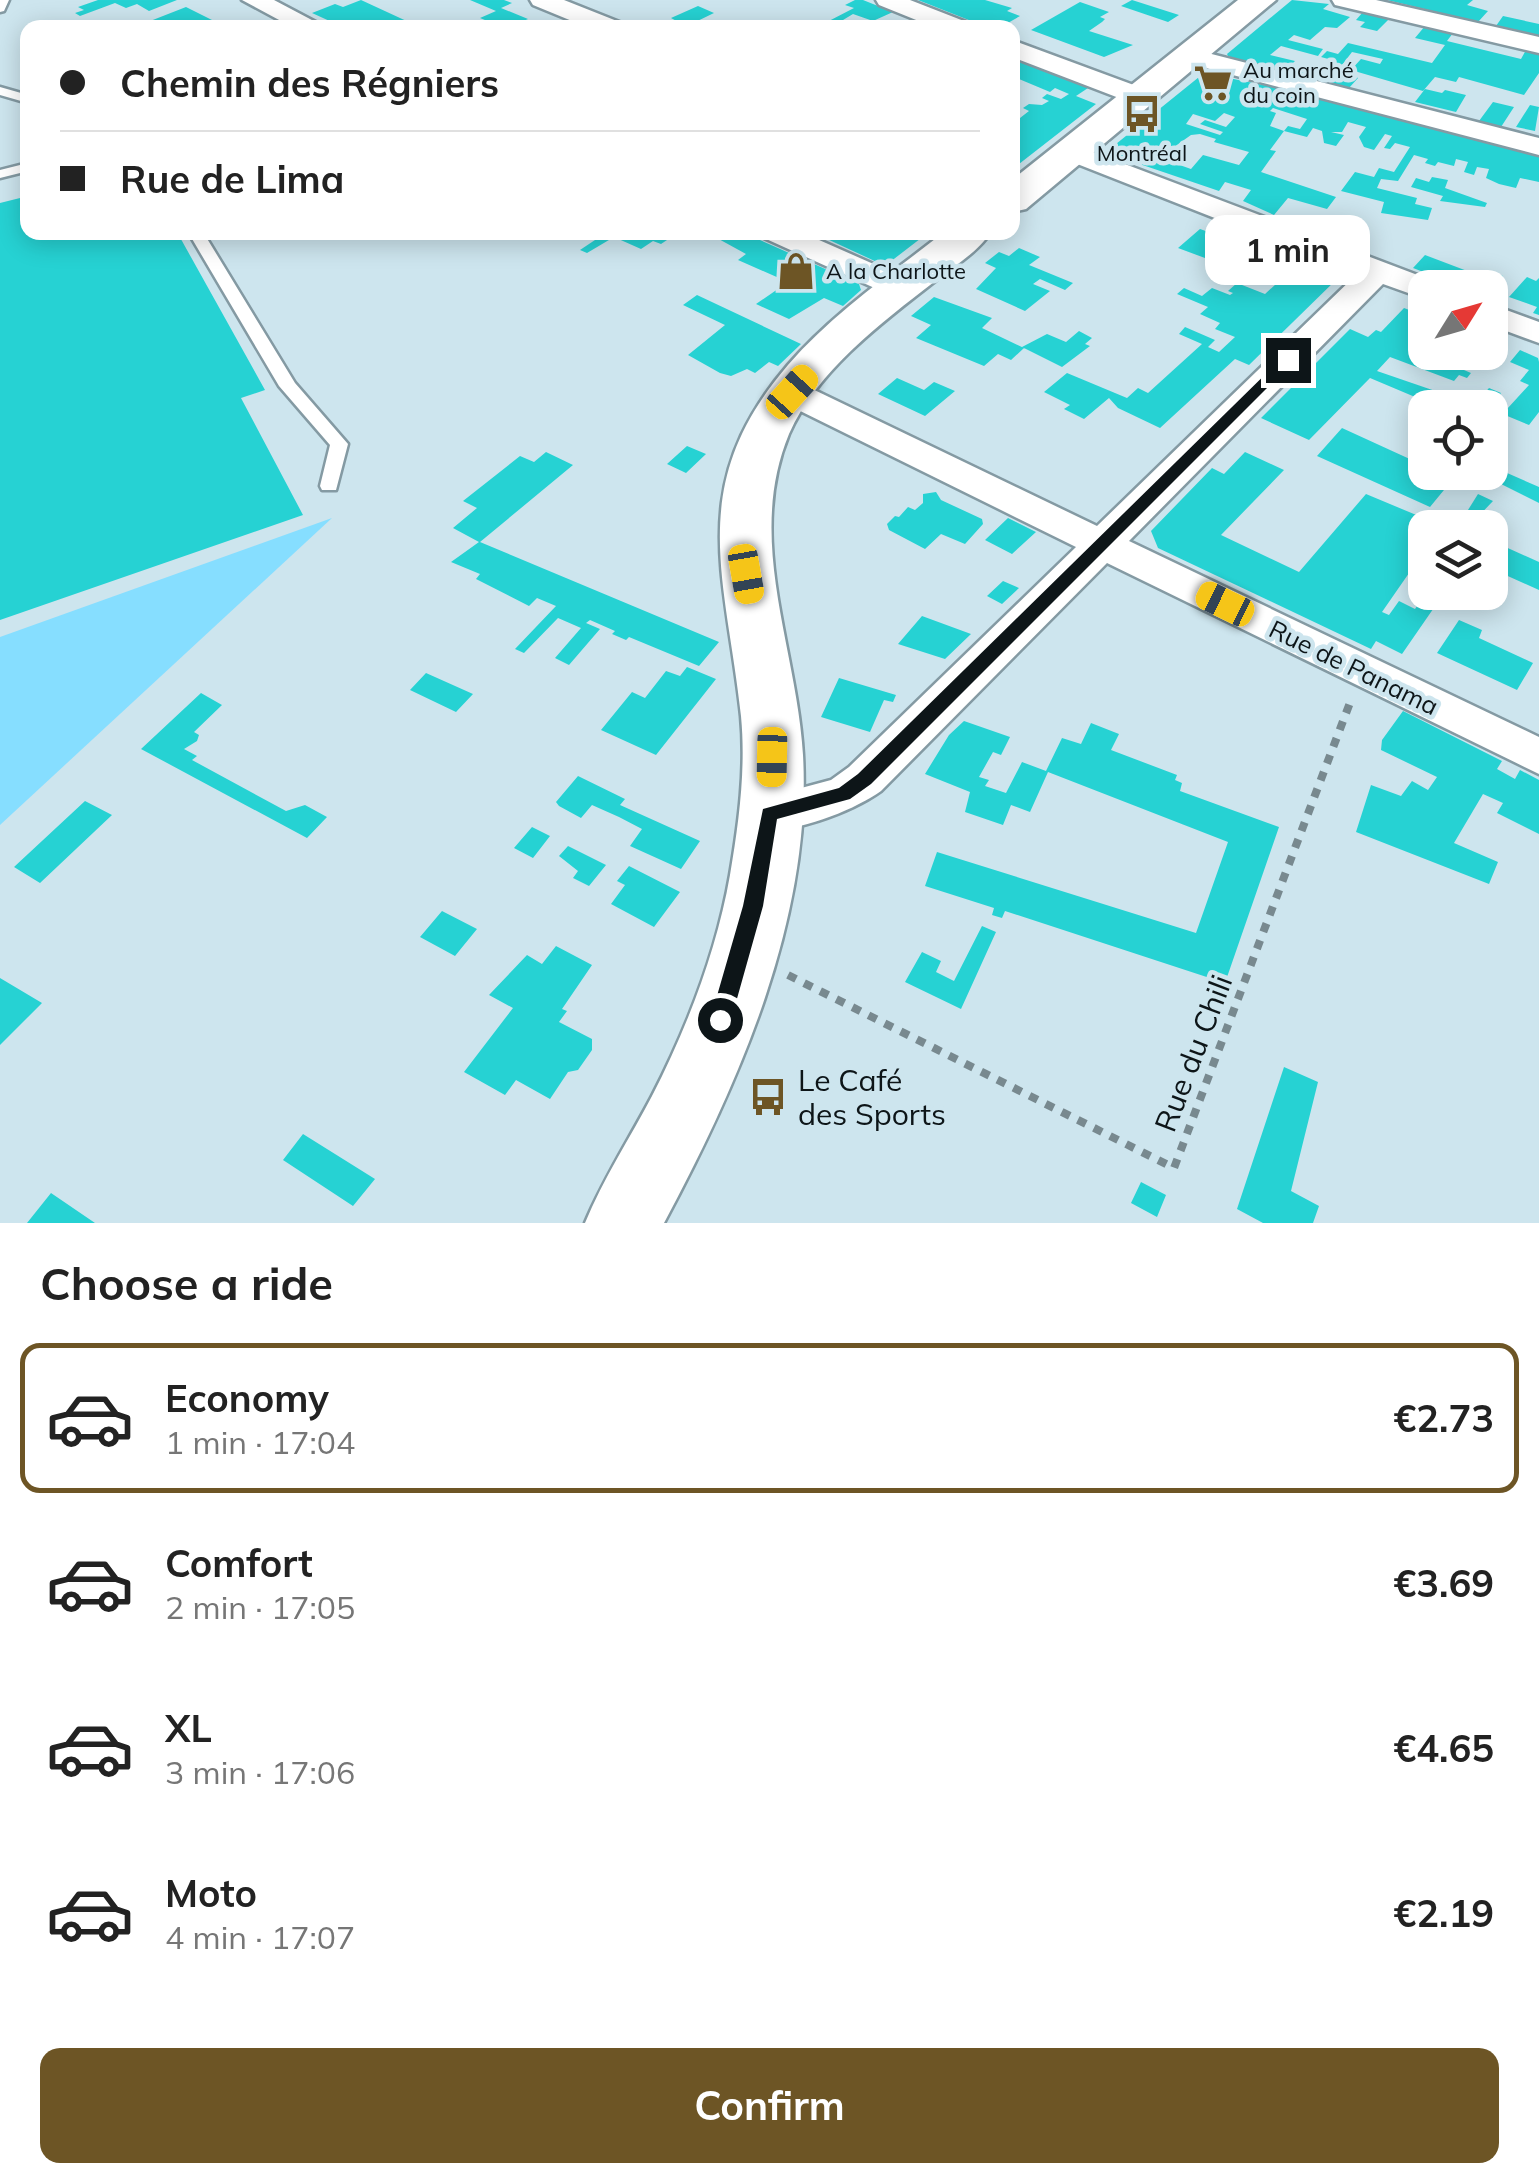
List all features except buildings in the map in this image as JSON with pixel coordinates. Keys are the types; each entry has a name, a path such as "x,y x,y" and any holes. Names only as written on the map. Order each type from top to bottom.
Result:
{"main road":[{"path":"1020,189 1072,152 1260,0"},
{"path":"623,1223 699,1077 741,955 769,814 770,717 746,574 744,532 756,454 792,392 834,347 961,240"}],"street":[{"path":"254,0 298,20"},
{"path":"542,0 593,20"},
{"path":"888,0 939,20"},
{"path":"1344,0 1539,44"},
{"path":"1020,51 1141,97"},
{"path":"1192,57 1539,146"},
{"path":"1072,152 1408,282"},
{"path":"792,240 902,288"},
{"path":"769,814 844,794 865,779 1378,271"},
{"path":"1508,321 1539,333"},
{"name":"Rue de Panama","path":"792,392 1539,757"}],"lane":[{"path":"0,8 3,0"},
{"path":"201,240 288,386 339,444 329,486"}],"path":[{"name":"Rue du Chili","path":"741,955 1174,1168 1362,671"}],"shaded area":[{"path":"332,518 0,825 0,637"}],"place":[{"name":"Au marché du coin","path":"1213,83"},
{"name":"Montréal","path":"1142,114"},
{"name":"A la Charlotte","path":"796,271"},
{"name":"Le Café des Sports","path":"768,1097"}],"route":[{"path":"720,1020 753,906 769,814 844,794 865,779 1288,360"}]}
